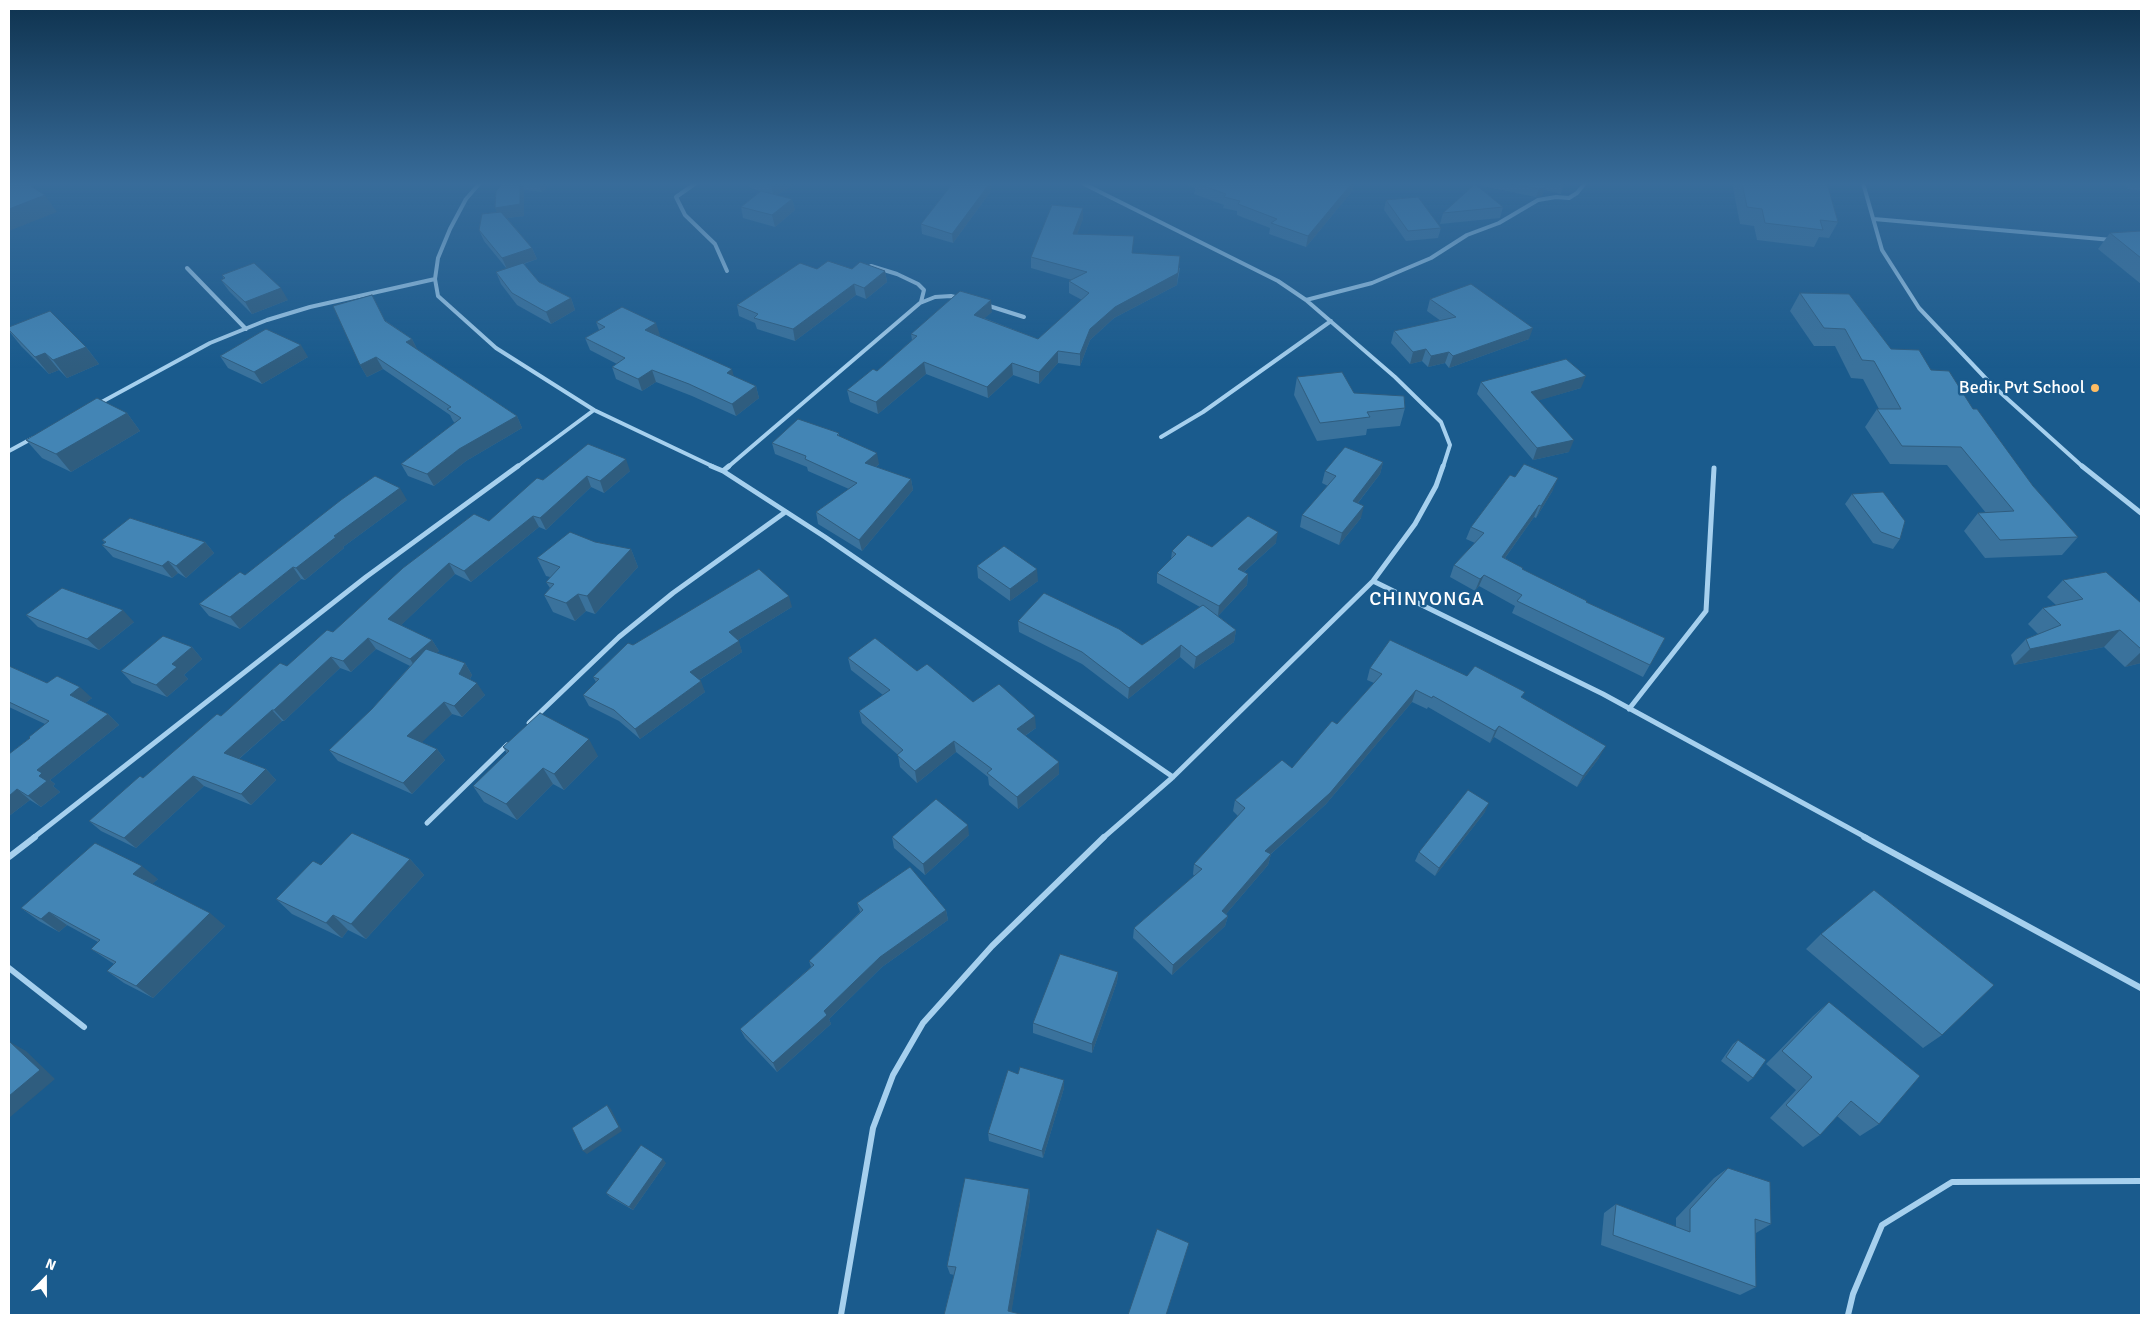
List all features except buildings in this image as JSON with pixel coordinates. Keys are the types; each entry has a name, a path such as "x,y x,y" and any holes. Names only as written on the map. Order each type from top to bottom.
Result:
{"street":[{"path":"443,245 438,258 436,279 438,296 462,320 496,348 594,410 723,471 784,513 824,537 1173,776"},
{"path":"715,245 727,272"},
{"path":"840,1315 873,1128 893,1075 923,1023 992,946 1104,836 1173,776 1373,580 1415,524 1436,486 1450,445 1440,422 1395,376 1306,300 1278,281 1206,245"},
{"path":"1306,300 1372,284 1431,258 1451,245"},
{"path":"1881,245 1882,250 1919,308 1992,385 2080,464 2141,514"},
{"path":"867,265 897,274 918,284 924,290 920,303"},
{"path":"187,268 246,329"},
{"path":"90,409 210,343 246,329 310,307 436,279"},
{"path":"723,471 920,303 926,299 950,296 965,299"},
{"path":"980,303 1024,317"},
{"path":"1161,437 1211,407 1331,321"},
{"path":"9,858 366,577 594,410"},
{"path":"9,451 40,435"},
{"path":"1629,709 1706,611 1714,468"},
{"path":"522,730 619,636 673,592 784,513"},
{"path":"1373,580 1629,709 2141,988"},
{"path":"427,823 509,743"},
{"path":"9,968 84,1028"},
{"path":"1848,1315 1853,1294 1882,1226 1952,1182 2141,1181"}],"place":[{"name":"Bedir Pvt School","path":"2095,388"}],"district":[{"name":"CHINYONGA","path":"1427,600"}]}
